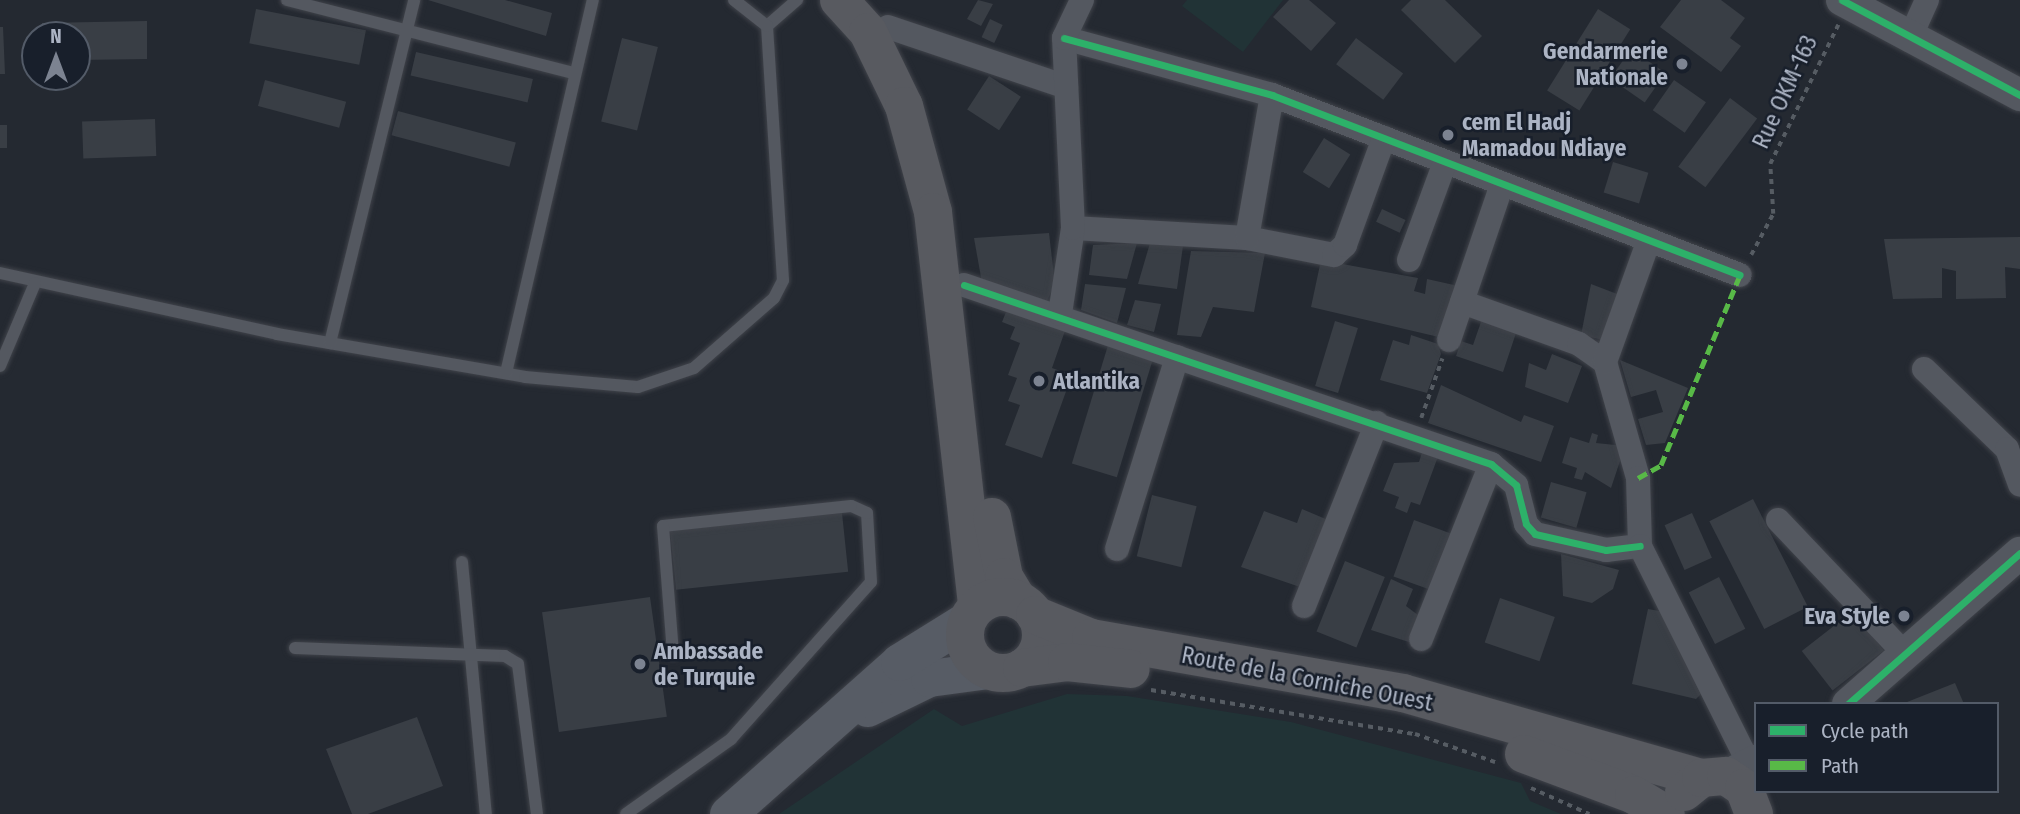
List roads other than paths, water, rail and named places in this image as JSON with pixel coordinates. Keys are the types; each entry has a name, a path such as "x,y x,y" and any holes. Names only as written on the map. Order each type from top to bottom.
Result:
{"highway":[{"path":"839,0 868,32 904,106 933,212 973,613 965,643 1005,669 1041,638 1027,608 1004,577 995,533 964,285 939,143 882,14"},
{"path":"973,613 997,597 1027,608"},
{"name":"Route de la Corniche Ouest","path":"1027,608 1091,638 1403,693 1733,770"},
{"name":"Route de la Corniche Ouest","path":"1005,669 1110,666 1427,723 1611,786 1666,814"},
{"path":"1677,814 1684,792 1733,770 1759,808"}],"main road":[{"path":"728,814 837,722 899,662 973,613"},
{"path":"837,722 929,678 1005,669"}],"street":[{"path":"1060,314 1073,228 1063,37 1082,0"},
{"path":"1909,40 1927,0"},
{"path":"1847,4 1909,40 2020,95"},
{"path":"882,14 1066,87"},
{"path":"1063,37 1272,95 1740,275"},
{"path":"1248,238 1272,95"},
{"path":"1073,228 1248,238 1338,253 1384,138"},
{"path":"1409,260 1445,162"},
{"path":"1450,340 1502,184"},
{"path":"1649,240 1605,362 1638,478 1640,546 1733,770"},
{"path":"964,285 1060,314 1177,357 1491,464 1517,485 1525,524 1535,534 1606,550 1640,546"},
{"path":"1462,303 1579,344 1605,362"},
{"path":"1117,549 1177,357"},
{"path":"1924,369 2007,449 2020,485"},
{"path":"1304,606 1377,423"},
{"path":"1421,639 1491,464"},
{"path":"1778,520 1905,654"},
{"path":"1850,702 2020,553"}],"lane":[{"path":"287,0 575,73"},
{"path":"330,343 414,0"},
{"path":"506,373 593,0"},
{"path":"767,26 797,0"},
{"path":"0,273 35,283 330,343 506,373 638,387 694,368 774,298 783,280 767,26 743,3"},
{"path":"0,366 35,283"},
{"path":"626,814 731,739 871,582 867,513 851,506 663,526 673,654"},
{"path":"462,562 486,814"},
{"path":"295,648 471,659 505,656 518,664 537,814"}],"place":[{"name":"Gendarmerie Nationale","path":"1682,64"},
{"name":"cem El Hadj Mamadou Ndiaye","path":"1448,135"},
{"name":"Atlantika","path":"1039,381"},
{"name":"Eva Style","path":"1904,616"},
{"name":"Ambassade de Turquie","path":"640,664"}]}
